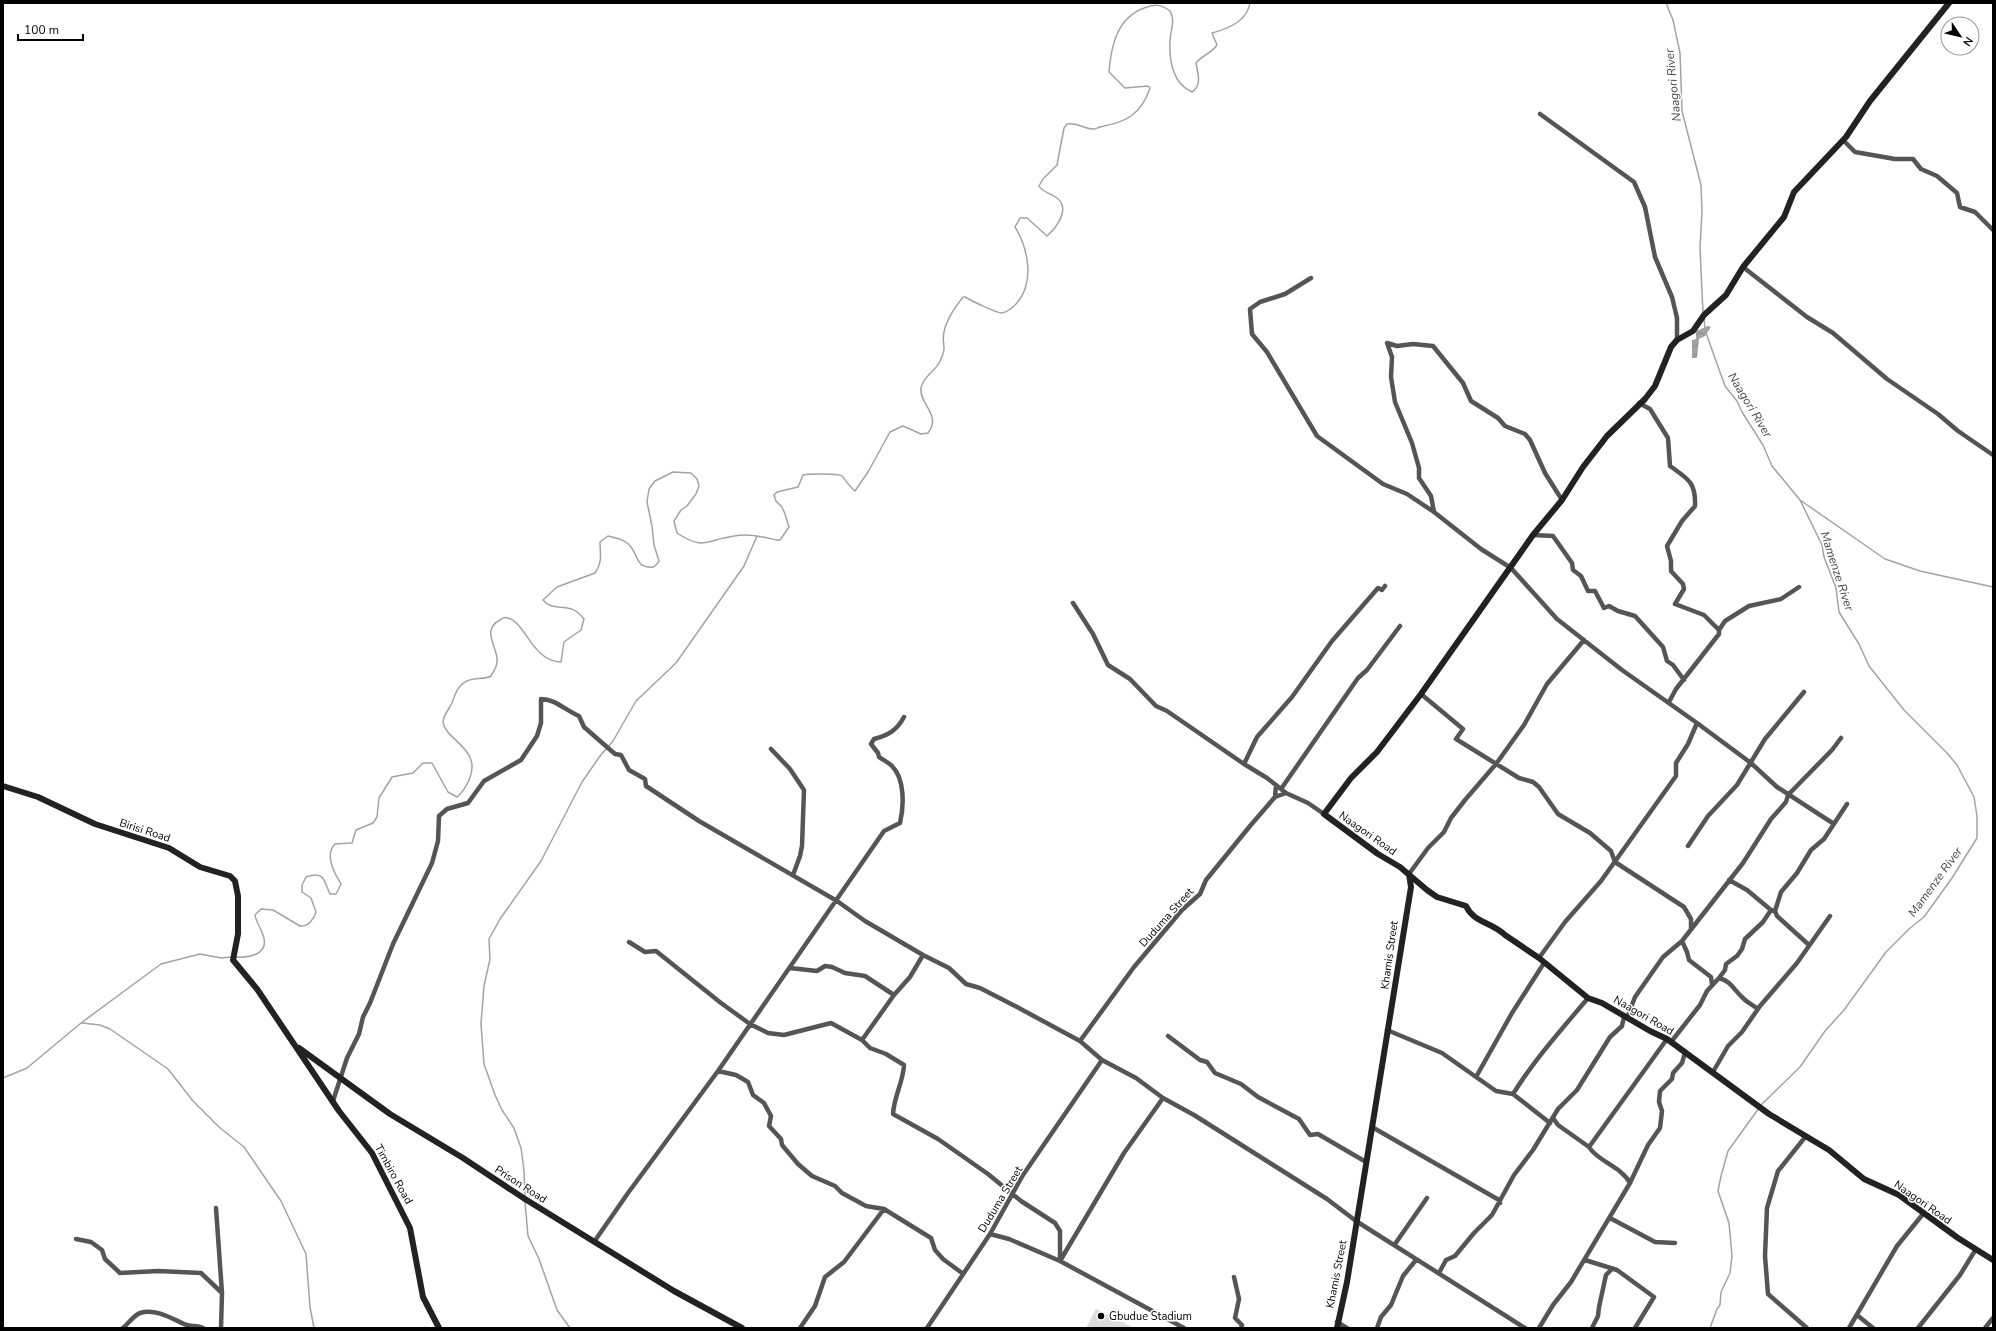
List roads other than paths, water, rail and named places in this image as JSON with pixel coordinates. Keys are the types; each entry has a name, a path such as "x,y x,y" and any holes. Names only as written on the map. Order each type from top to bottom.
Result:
{"street":[{"path":"1324,814 1351,778 1377,752 1421,694 1533,535 1562,500 1582,467 1607,436 1655,386 1672,347 1677,340 1693,330 1704,315 1726,294 1743,267 1784,217 1794,192 1843,140 1870,101 1949,3"},
{"path":"1540,114 1634,182 1645,207 1655,257 1672,297 1677,318 1677,340"},
{"path":"1843,140 1855,152 1895,159 1912,159 1921,169 1937,176 1957,193 1960,207 1975,212 1993,230"},
{"path":"1743,267 1807,317 1832,333 1887,379 1938,414 1958,431 1993,455"},
{"path":"1311,278 1285,294 1260,302 1250,309 1252,334 1268,352 1317,436 1383,484 1406,494 1434,512 1480,549 1511,568 1557,619 1622,670 1751,763 1788,795 1834,824"},
{"path":"1434,512 1431,496 1419,478 1419,468 1412,444 1395,402 1391,376 1392,357 1387,343 1397,346 1413,344 1433,346 1463,383 1471,401 1498,418 1505,426 1525,434 1530,440 1545,474 1562,500"},
{"path":"1638,403 1650,409 1668,438 1670,466 1687,479 1695,491 1695,506 1682,521 1667,546 1672,561 1671,571 1683,584 1684,589 1675,604 1704,615 1719,630"},
{"path":"1533,535 1553,536 1572,563 1573,570 1580,576 1588,591 1595,591 1604,608 1609,606 1618,611 1635,616 1663,647 1667,661 1673,665 1684,680"},
{"path":"1244,764 1257,737 1292,697 1332,641 1378,588 1382,590 1385,586"},
{"path":"1668,702 1719,634 1719,630 1725,622 1749,606 1781,599 1799,587"},
{"name":"Naagori Road","path":"1073,603 1093,634 1108,665 1130,679 1156,706 1167,711 1267,778 1286,793 1324,814 1378,854 1409,874 1432,893 1466,906 1470,914 1475,919 1497,927 1505,935 1542,960 1588,998 1602,1003 1669,1040 1769,1114 1837,1156 1864,1178 1898,1196 1958,1238 1993,1260"},
{"path":"1281,789 1358,678 1367,670 1400,626"},
{"path":"1409,874 1428,848 1444,832 1451,818 1465,800 1496,764 1524,725 1548,684 1584,640"},
{"path":"1688,846 1708,816 1738,784 1765,739 1804,692"},
{"path":"1421,694 1463,729 1456,739 1519,778 1533,782 1539,787 1558,814 1590,833 1611,851 1615,862 1684,907 1691,919 1691,928"},
{"path":"333,1101 340,1078 393,944 432,863 438,841 439,816 447,810 468,803 484,781 521,760 537,736 541,723 541,699 553,700 567,711 579,716 584,727 614,754 621,755 629,770 645,779 646,786 699,822 837,901 865,921 923,955 949,968 966,984 980,988 1005,1000 1080,1041 1102,1060 1136,1078 1163,1098 1194,1115 1327,1199 1356,1221 1525,1328"},
{"path":"594,1242 628,1193 718,1071 884,831 900,823 903,807 899,776 892,765 878,757 878,753 871,744 874,739 890,734 898,728 904,717"},
{"path":"1476,1077 1565,922 1615,862 1676,776 1676,763 1688,744 1697,723"},
{"path":"1439,1273 1446,1260 1455,1256 1462,1250 1474,1233 1492,1215 1500,1203 1514,1175 1558,1109 1577,1090 1610,1037 1622,1026 1635,997 1663,957 1682,941 1752,851 1771,819 1786,802 1788,795 1832,750 1841,738"},
{"path":"771,749 790,769 804,790 800,856 793,875"},
{"path":"1276,785 1275,797 1286,793"},
{"name":"Birisi Road","path":"3,786 38,796 95,824 170,848 200,867 230,876 235,881 238,896 238,934 233,960 258,989 296,1046"},
{"name":"Duduma Street","path":"1080,1041 1134,967 1182,910 1200,894 1206,880 1275,797"},
{"path":"1589,1147 1669,1040 1695,1012 1712,984 1725,970 1726,964 1737,956 1742,949 1745,939 1773,910 1781,892 1797,873 1811,850 1824,839 1847,804"},
{"name":"Khamis Street","path":"1337,1325 1347,1282 1411,887 1409,874"},
{"path":"1729,880 1747,890 1773,910 1777,916 1809,944"},
{"path":"1713,1072 1728,1046 1742,1032 1758,1009 1797,963 1830,916"},
{"path":"1682,941 1689,960 1711,977 1712,984"},
{"path":"629,942 645,952 656,951 750,1024 768,1033 784,1035 831,1023 862,1040 870,1048 886,1054 904,1065 903,1076 894,1100 893,1114 938,1139 1055,1223 1060,1231 1060,1261"},
{"path":"862,1040 894,994 910,978 923,955"},
{"path":"790,968 817,971 825,966 832,967 845,973 865,976 894,994"},
{"path":"1719,978 1726,980 1738,991 1740,996 1758,1009"},
{"path":"1513,1094 1549,1044 1564,1029 1588,998"},
{"path":"1387,1030 1442,1053 1496,1091 1513,1094 1550,1123"},
{"path":"1168,1036 1200,1060 1207,1062 1215,1073 1241,1084 1258,1097 1299,1119 1310,1134 1318,1134 1366,1162"},
{"name":"Prison Road","path":"296,1046 390,1114 674,1291 742,1328"},
{"name":"Timbiro Road","path":"296,1046 333,1101 372,1153 404,1212 411,1232 423,1297 433,1319 439,1328"},
{"path":"1539,1328 1553,1305 1571,1282 1577,1270 1585,1260 1630,1183 1648,1145 1660,1128 1662,1111 1659,1102 1660,1091 1672,1079 1673,1073 1682,1063 1685,1052"},
{"name":"Duduma Street","path":"927,1328 962,1273 990,1234 1012,1193 1102,1060"},
{"path":"718,1071 736,1075 748,1082 753,1095 764,1103 771,1116 768,1126 781,1139 782,1145 789,1153 812,1176 835,1186 842,1193 866,1206 884,1209 931,1238 936,1250 943,1259 962,1273"},
{"path":"1060,1261 1124,1153 1163,1098"},
{"path":"1553,1118 1558,1125 1589,1147 1594,1153 1610,1163 1630,1183"},
{"path":"1372,1127 1499,1200 1500,1203"},
{"path":"1806,1136 1778,1171 1767,1208 1765,1256 1768,1294 1807,1328"},
{"path":"1394,1244 1427,1198"},
{"path":"216,1208 222,1292 221,1328"},
{"path":"800,1328 815,1306 825,1277 844,1262 884,1209"},
{"path":"1849,1328 1897,1246 1924,1214"},
{"path":"1610,1218 1655,1242 1675,1243"},
{"path":"990,1234 1009,1239 1060,1261 1184,1328"},
{"path":"76,1239 91,1242 102,1250 104,1259 120,1273 158,1271 201,1273 222,1292"},
{"path":"1918,1328 1960,1275 1976,1249"},
{"path":"1376,1328 1381,1316 1391,1305 1403,1276 1416,1260"},
{"path":"1585,1260 1617,1270 1654,1297 1636,1328"},
{"path":"1592,1328 1598,1316 1606,1275 1612,1268"},
{"path":"1234,1277 1239,1299 1235,1318 1242,1325 1241,1328"},
{"path":"123,1328 139,1314 153,1311 161,1316 168,1316 186,1325 203,1328"},
{"path":"1857,1315 1873,1328"},
{"path":"1985,1328 1993,1318"},
{"path":"1512,1328 1516,1323"},
{"path":"1337,1325 1347,1328"}],"water":[{"path":"1708,326 1711,327 1705,336 1699,339 1697,358 1692,358 1692,340 1696,339 1696,331"}],"waterway":[{"path":"236,957 247,957 257,954 264,947 263,935 255,915 261,909 273,910 300,926 306,925 310,922 316,912 311,898 302,892 302,885 306,877 312,875 320,876 323,878 330,894 336,894 341,884 331,864 330,853 332,848 335,844 352,843 356,830 373,823 377,817 379,798 392,777 413,773 423,763 432,763 448,792 457,797 461,793 469,780 472,769 471,760 462,746 445,728 443,720 461,685 473,679 491,676 495,669 497,657 491,634 491,629 494,624 505,618 514,621 536,649 551,660 561,662 564,642 581,630 584,619 573,610 552,606 543,600 557,587 595,573 598,569 600,561 600,542 608,536 627,543 633,550 640,563 645,567 654,567 656,565 659,561 654,545 647,502 649,489 655,481 673,472 691,473 697,479 699,486 696,494 687,506 681,510 674,521 677,533 693,542 705,543 740,535 780,540 789,527 782,507 776,501 774,495 777,492 798,487 803,475 811,474 835,474 842,476 855,491 868,472 890,432 903,426 921,434 928,433 932,427 933,421 921,394 921,388 924,380 938,365 944,352 944,332 952,313 963,297 1002,313 1012,308 1023,295 1028,275 1026,255 1020,235 1015,227 1020,218 1027,218 1047,236 1061,218 1063,207 1061,202 1055,196 1043,190 1039,186 1043,179 1057,165 1064,128 1067,124 1071,124 1095,129 1118,123 1125,120 1137,111 1146,97 1150,88 1148,86 1125,88 1109,72 1117,34 1127,19 1144,8 1154,5 1170,11 1173,18 1170,41 1170,56 1172,64 1176,78 1192,92 1198,83 1196,63 1217,45 1212,33 1236,23 1245,15 1250,3"},
{"name":"Naagori River","path":"1666,3 1673,20 1680,53 1682,111 1701,185 1702,212 1700,248 1703,313"},
{"name":"Naagori River","path":"1704,319 1705,329"},
{"name":"Naagori River","path":"1706,333 1725,386 1737,401 1742,412 1763,445 1772,466 1800,500 1885,559 1920,571 1993,587"},
{"name":"Mamenze River","path":"1761,1105 1800,1067 1825,1031 1844,1010 1886,952 1909,929 1924,917 1952,878 1977,838 1977,816 1974,797 1957,765 1904,710 1869,666 1859,644 1839,612 1836,588 1824,557 1822,545 1800,500"},
{"path":"525,1196 521,1148 514,1128 502,1110 495,1095 484,1064 481,1024 484,986 490,959 489,939 500,919 541,861 582,782 600,756 613,741 636,701 676,663 744,566 757,536"},
{"path":"3,1078 27,1068 81,1023 161,964 200,954 221,958 232,957"},
{"path":"82,1023 100,1025 110,1029 168,1069 193,1101 219,1127 244,1147 281,1201 306,1254 310,1307 314,1328"},
{"name":"Mamenze River","path":"1710,1328 1720,1305 1721,1292 1730,1273 1732,1256 1729,1223 1718,1191 1721,1176 1728,1151 1759,1108"},
{"path":"525,1202 528,1236 539,1259 557,1310 570,1328"}],"place":[{"name":"Gbudue Stadium","path":"1101,1316"}]}
